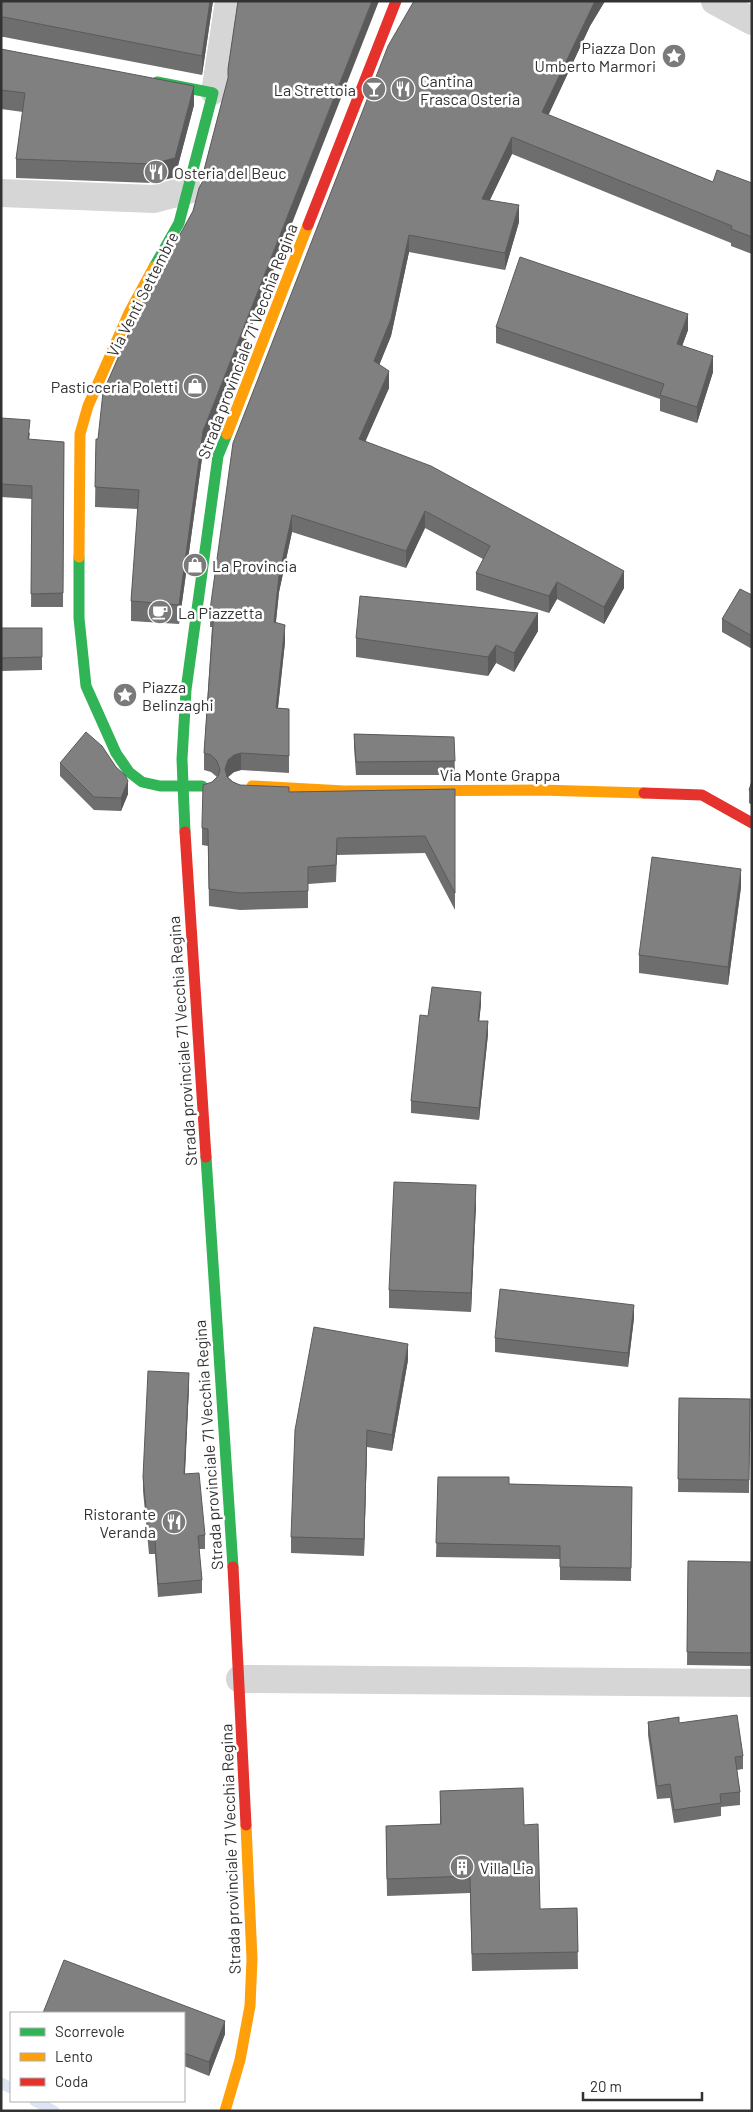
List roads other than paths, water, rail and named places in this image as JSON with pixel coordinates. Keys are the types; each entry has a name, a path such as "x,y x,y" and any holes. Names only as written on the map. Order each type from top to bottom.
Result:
{"street":[{"name":"Strada provinciale 71 Vecchia Regina","path":"225,2111 240,2060 250,2006 252,1959 240,1679 183,787 182,759 186,690 218,456 396,1"},
{"path":"715,1 752,20"},
{"path":"145,80 212,93"},
{"name":"Via Venti Settembre","path":"183,787 160,786 142,782 129,772 116,753 86,686 78,618 80,434 88,406 128,313 179,223 212,93"},
{"path":"1,193 154,199 188,190"},
{"path":"183,787 204,786"},
{"name":"Via Monte Grappa","path":"241,786 344,791 540,790 702,795 752,823"},
{"path":"240,1679 752,1683"}],"lane":[{"name":"Via Venti Settembre","path":"212,93 227,1"}],"waterway":[{"path":"1,2083 10,2088"},
{"path":"37,2102 54,2111"}],"place":[{"name":"Piazza Don Umberto Marmori","path":"674,56"},
{"name":"La Strettoia","path":"374,89"},
{"name":"Cantina Frasca Osteria","path":"403,89"},
{"name":"Osteria del Beuc","path":"156,172"},
{"name":"Pasticceria Poletti","path":"195,386"},
{"name":"La Provincia","path":"195,565"},
{"name":"La Piazzetta","path":"160,612"},
{"name":"Piazza Belinzaghi","path":"125,695"},
{"name":"Ristorante Veranda","path":"174,1522"},
{"name":"Villa Lia","path":"462,1867"}]}
